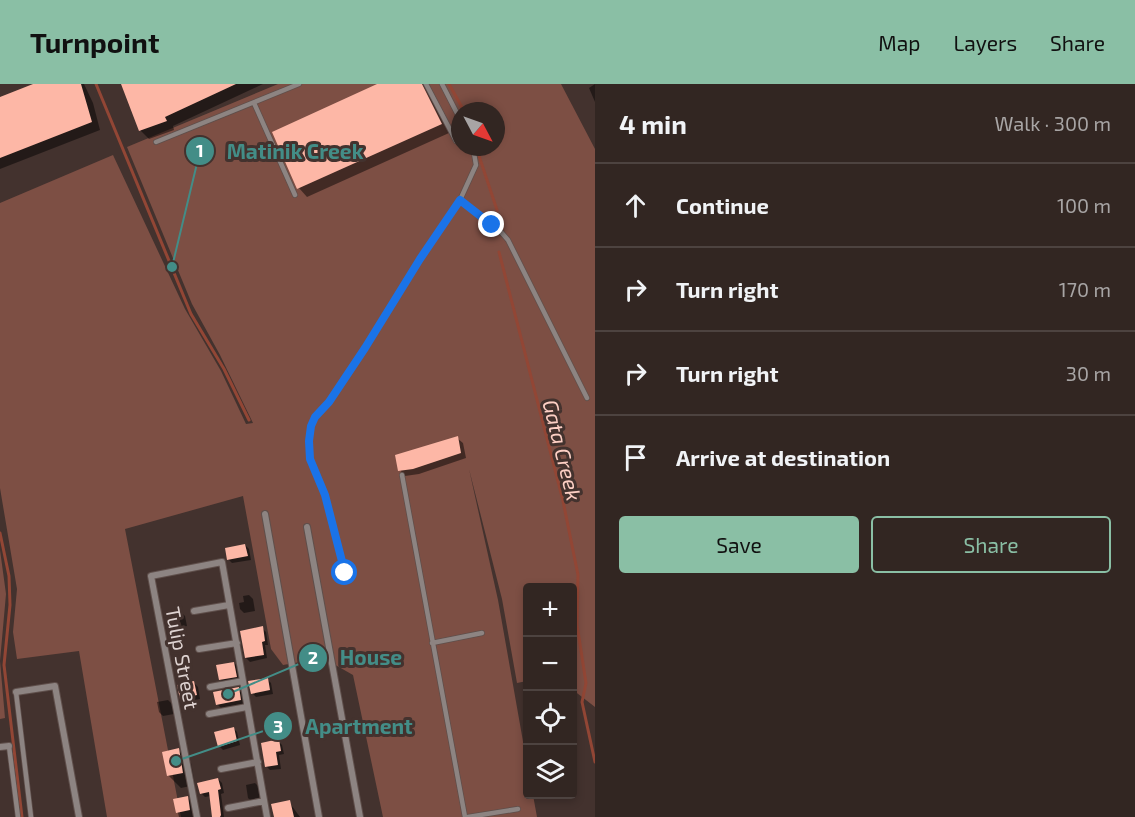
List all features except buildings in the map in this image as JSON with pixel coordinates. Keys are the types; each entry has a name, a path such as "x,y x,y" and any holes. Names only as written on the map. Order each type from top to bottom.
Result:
{"street":[{"path":"265,514 319,817"},
{"path":"307,527 360,817"},
{"name":"Tulip Street","path":"197,817 151,576 222,562 229,605"},
{"path":"194,611 229,605 267,817"},
{"path":"199,649 237,643"},
{"path":"210,687 243,681"},
{"path":"16,692 55,686 79,817"},
{"path":"209,714 247,707"},
{"path":"0,747 9,746"},
{"path":"221,769 258,762"},
{"path":"228,808 264,801"}],"lane":[{"path":"156,142 299,84"},
{"path":"426,84 451,132"},
{"path":"442,84 451,102"},
{"path":"254,103 295,195"},
{"path":"345,573 325,495 310,459 311,426 315,417 329,402 359,357 460,200 476,165 474,156"},
{"path":"460,200 508,240 587,398"},
{"path":"402,475 432,643 467,817 518,809"},
{"path":"432,643 482,633"},
{"path":"16,692 31,817"},
{"path":"9,746 18,817"}],"shaded area":[{"path":"278,84 561,84 595,149 595,707 577,693 577,583 523,583 523,682 517,683 502,599 469,469 498,600 523,741 523,799 534,799 537,817 383,817 353,675 323,658 283,665 271,649 243,496 125,529 181,817 107,817 79,651 17,659 13,632 17,589 0,488 0,203 113,155 185,309 221,371 246,424 253,423 192,304 127,147"},
{"path":"0,550 6,594 0,661"},
{"path":"0,661 5,718 0,719"}],"waterway":[{"path":"96,84 191,314 224,369 249,420"},
{"name":"Gata Creek","path":"449,84 459,102"},
{"name":"Gata Creek","path":"479,156 497,210"},
{"name":"Gata Creek","path":"499,252 563,501 578,575 577,625 586,683 582,702 595,762"},
{"path":"0,533 9,576 10,605 4,665 22,817"}],"place":[{"name":"Matinik Creek","path":"172,267"},
{"name":"House","path":"228,694"},
{"name":"Apartment","path":"176,761"}],"route":[{"path":"345,573 325,495 310,459 311,426 315,417 329,402 365,348 460,200 492,225"}]}
